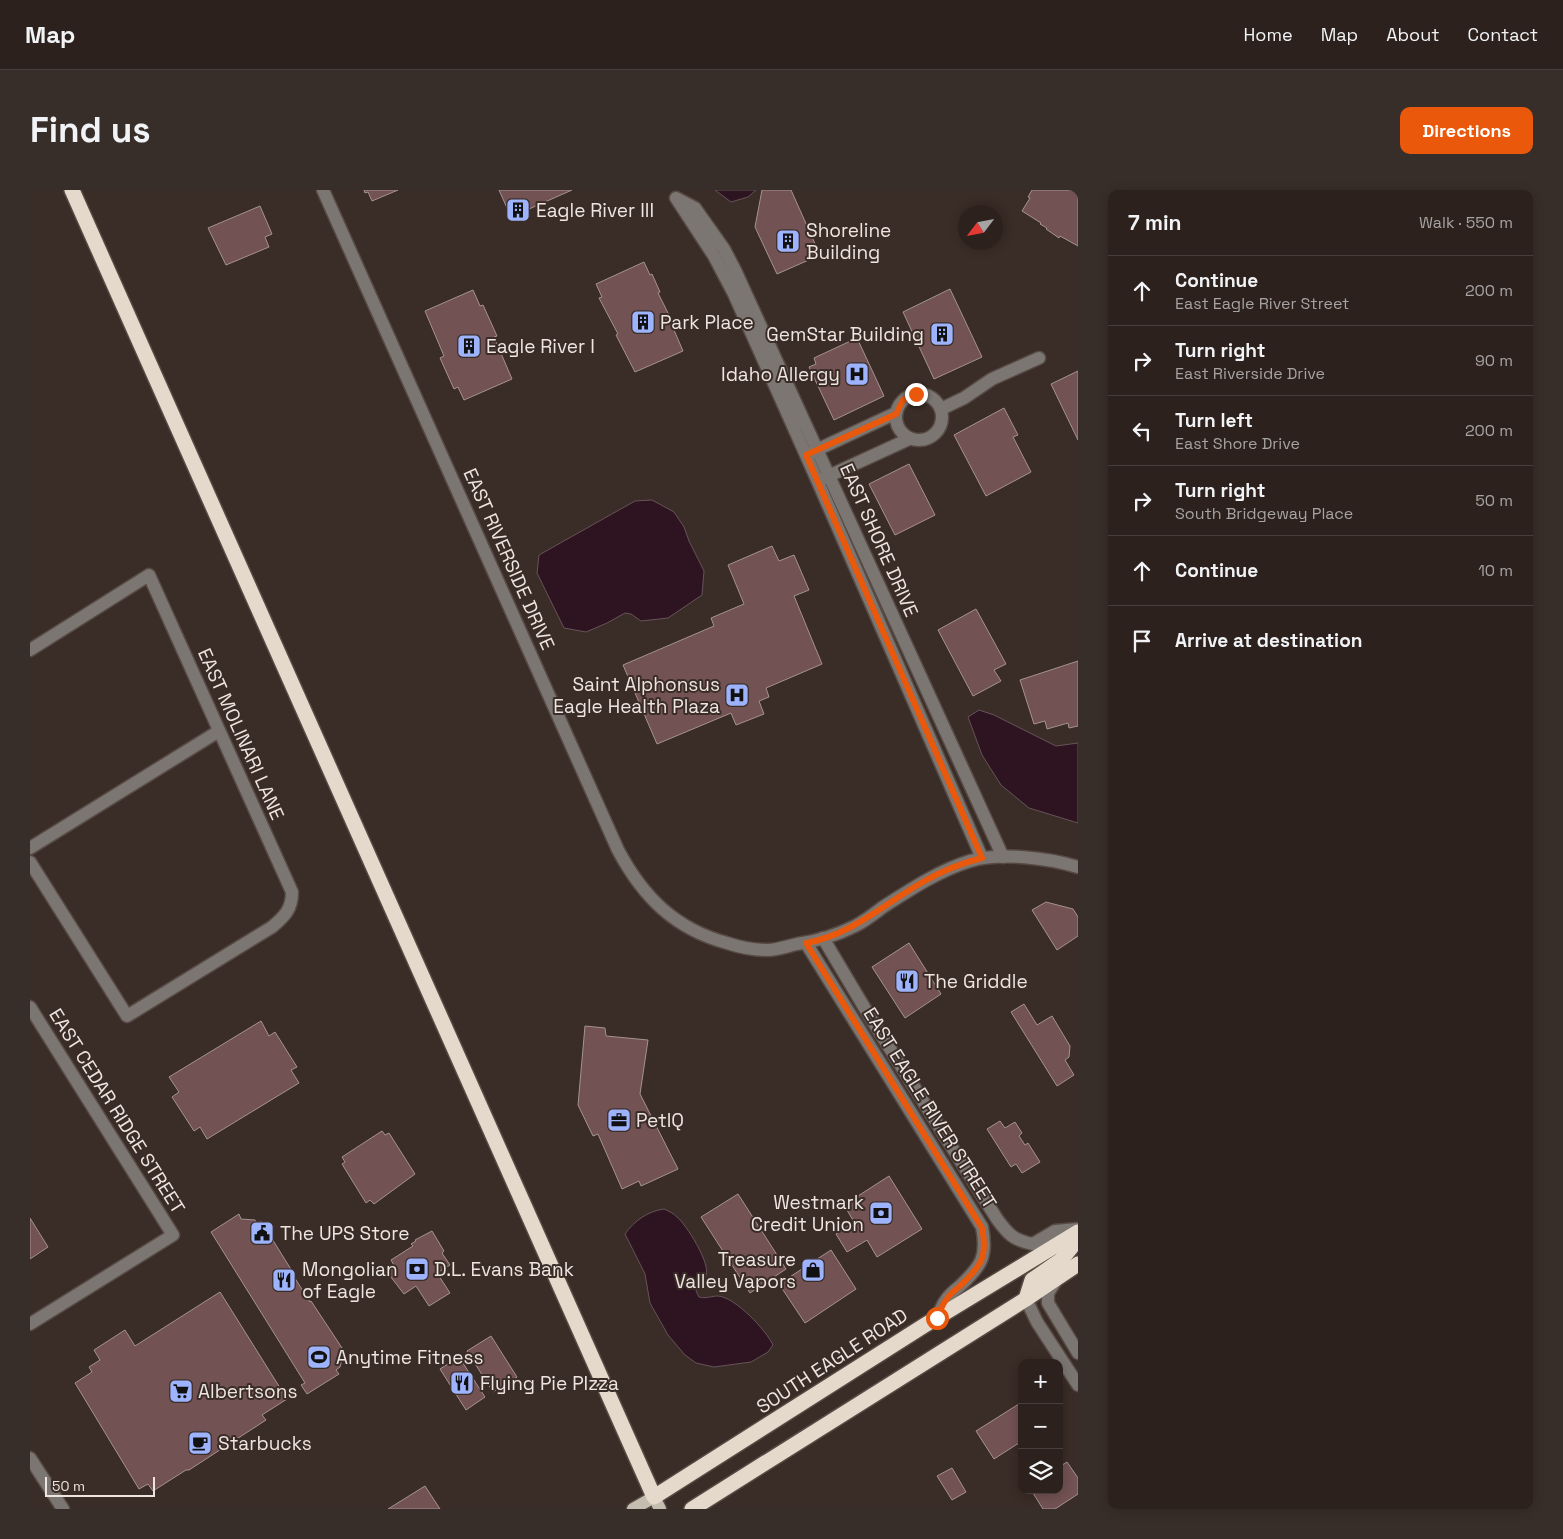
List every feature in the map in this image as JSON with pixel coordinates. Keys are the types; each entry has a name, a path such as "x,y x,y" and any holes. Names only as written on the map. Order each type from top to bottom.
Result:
{"highway":[{"path":"72,190 657,1503"},
{"name":"SOUTH EAGLE ROAD","path":"657,1503 709,1463 1078,1230"},
{"path":"1026,1299 1032,1280 1061,1260 1078,1239"},
{"path":"692,1509 1026,1299 1078,1264"}],"main road":[{"name":"SOUTH EAGLE ROAD","path":"633,1509 657,1503"}],"street":[{"name":"EAST RIVERSIDE DRIVE","path":"323,190 618,850 630,872 646,894 667,914 699,934 738,947 768,950 806,943 857,925 941,872 982,858 1003,857 1049,860 1078,867"},
{"name":"EAST SHORE DRIVE","path":"673,194 695,208 724,249 735,270 982,858"},
{"path":"941,409 964,398 992,379 1039,358"},
{"path":"823,479 909,439 923,441 936,434 942,422 941,409 936,401 930,397 916,394 903,400 896,414 898,428 909,439"},
{"path":"811,452 896,414"},
{"name":"EAST SHORE DRIVE","path":"823,479 1003,857"},
{"name":"EAST MOLINARI LANE","path":"30,650 149,575 292,892 292,902 289,910 272,927 127,1016 30,862"},
{"path":"30,848 219,730"},
{"name":"EAST EAGLE RIVER STREET","path":"823,938 866,1012 1008,1233 1019,1241 1033,1244 1055,1231 1078,1230"},
{"name":"EAST EAGLE RIVER STREET","path":"806,943 982,1228 985,1242 981,1263 972,1275 946,1299 937,1318"},
{"name":"EAST CEDAR RIDGE STREET","path":"30,1007 172,1235 30,1324"},
{"path":"1059,1277 1048,1293 1048,1304 1078,1353"},
{"path":"1026,1299 1037,1322 1078,1385"},
{"path":"30,1458 63,1509"}],"shaded area":[{"path":"715,190 756,190 748,197 731,202"},
{"path":"652,500 674,512 684,527 704,571 702,595 668,618 641,621 631,614 625,613 586,632 564,628 537,573 539,555 635,501"},
{"path":"979,710 994,715 1056,746 1078,743 1078,823 1029,808 1001,785 982,755 968,717"},
{"path":"664,1209 676,1216 686,1227 705,1262 706,1275 696,1291 699,1297 718,1296 733,1302 741,1308 757,1323 773,1345 768,1352 751,1362 714,1367 696,1363 685,1355 668,1335 650,1303 645,1274 625,1234 642,1217"}],"building":[{"path":"364,190 398,190 372,201 368,192 365,193"},
{"name":"Eagle River III","path":"499,190 572,190 511,217"},
{"name":"Shoreline Building","path":"762,190 791,190 820,255 777,274 755,227"},
{"path":"1032,190 1078,190 1078,246 1060,236 1059,238 1041,223 1022,211 1030,198 1028,197"},
{"path":"260,206 272,234 265,237 269,247 226,265 208,228"},
{"name":"Park Place","path":"644,262 660,292 658,293 676,329 674,330 683,351 635,372 599,298 602,297 596,284"},
{"name":"GemStar Building","path":"950,289 982,357 934,379 903,312"},
{"name":"Eagle River I","path":"473,290 480,306 483,305 497,336 494,337 512,379 464,400 458,387 454,389 440,358 444,356 425,311"},
{"path":"857,338 884,396 834,420 809,367 816,364 814,358"},
{"path":"1078,371 1078,440 1051,384"},
{"path":"1004,408 1018,435 1013,437 1031,472 986,496 954,435"},
{"path":"909,464 935,515 895,535 869,484"},
{"path":"772,546 779,561 794,555 809,590 794,596 822,664 766,688 769,697 759,701 764,714 736,725 731,713 657,744 623,665 714,626 711,618 744,604 728,565"},
{"path":"976,609 1006,664 994,670 1001,681 973,696 938,630"},
{"path":"1078,661 1078,726 1069,728 1068,723 1047,729 1045,721 1034,724 1020,680"},
{"path":"1046,902 1073,909 1078,917 1078,936 1057,950 1032,910"},
{"name":"The Griddle","path":"909,943 941,994 905,1018 872,967"},
{"path":"1024,1004 1037,1025 1052,1016 1070,1046 1069,1057 1065,1060 1074,1075 1057,1086 1011,1012"},
{"path":"261,1021 269,1036 275,1032 297,1067 291,1070 299,1083 207,1139 200,1127 194,1131 172,1097 179,1092 169,1077"},
{"name":"PetIQ","path":"585,1026 605,1028 606,1036 648,1040 640,1094 678,1169 641,1186 639,1181 622,1189 598,1134 593,1136 578,1105"},
{"path":"1000,1121 1005,1128 1015,1122 1022,1133 1019,1136 1025,1145 1028,1143 1040,1162 1022,1173 1016,1164 1011,1167 987,1129"},
{"path":"382,1131 385,1135 389,1133 415,1174 374,1204 370,1200 366,1203 342,1164 345,1162 342,1157"},
{"name":"Westmark Credit Union","path":"889,1176 922,1229 877,1257 867,1240 847,1252 836,1234 854,1222 844,1205"},
{"path":"738,1194 786,1269 750,1293 701,1217"},
{"path":"239,1214 241,1219 255,1220 257,1224 261,1221 310,1302 344,1351 339,1354 342,1359 340,1367 336,1370 339,1374 307,1394 301,1385 305,1383 211,1232"},
{"path":"30,1218 48,1247 30,1259"},
{"name":"D.L. Evans Bank","path":"432,1231 450,1265 437,1273 450,1293 429,1306 416,1286 404,1294 387,1272 395,1267 391,1260 413,1246 411,1244 415,1240"},
{"path":"831,1250 856,1289 805,1323 779,1284"},
{"name":"Albertsons","path":"220,1292 287,1399 262,1415 266,1420 189,1470 186,1470 153,1491 148,1484 139,1489 75,1383 92,1372 89,1367 100,1360 94,1350 125,1330 135,1346"},
{"path":"491,1336 517,1377 493,1392 467,1351"},
{"name":"Flying Pie PIzza","path":"459,1357 485,1397 466,1410 440,1369"},
{"path":"1018,1405 1018,1444 994,1459 976,1431"},
{"path":"1067,1462 1078,1478 1078,1494 1055,1509 1043,1509 1034,1494 1063,1494 1063,1464"},
{"path":"952,1468 966,1492 952,1500 937,1476"},
{"path":"425,1486 440,1509 388,1509"}],"place":[{"name":"Eagle River III","path":"518,210"},
{"name":"Shoreline Building","path":"788,241"},
{"name":"Park Place","path":"643,322"},
{"name":"GemStar Building","path":"942,334"},
{"name":"Eagle River I","path":"469,346"},
{"name":"Idaho Allergy","path":"857,374"},
{"name":"Saint Alphonsus Eagle Health Plaza","path":"737,695"},
{"name":"The Griddle","path":"907,981"},
{"name":"PetIQ","path":"619,1120"},
{"name":"Westmark Credit Union","path":"881,1213"},
{"name":"The UPS Store","path":"262,1233"},
{"name":"D.L. Evans Bank","path":"417,1269"},
{"name":"Treasure Valley Vapors","path":"813,1270"},
{"name":"Mongolian of Eagle","path":"284,1280"},
{"name":"Anytime Fitness","path":"319,1357"},
{"name":"Flying Pie PIzza","path":"462,1383"},
{"name":"Albertsons","path":"181,1391"},
{"name":"Starbucks","path":"200,1443"}],"route":[{"path":"916,394 903,400 896,414 806,455 982,858 941,872 857,925 837,934 806,943 982,1228 985,1242 981,1263 972,1275 946,1299 937,1318"}]}
